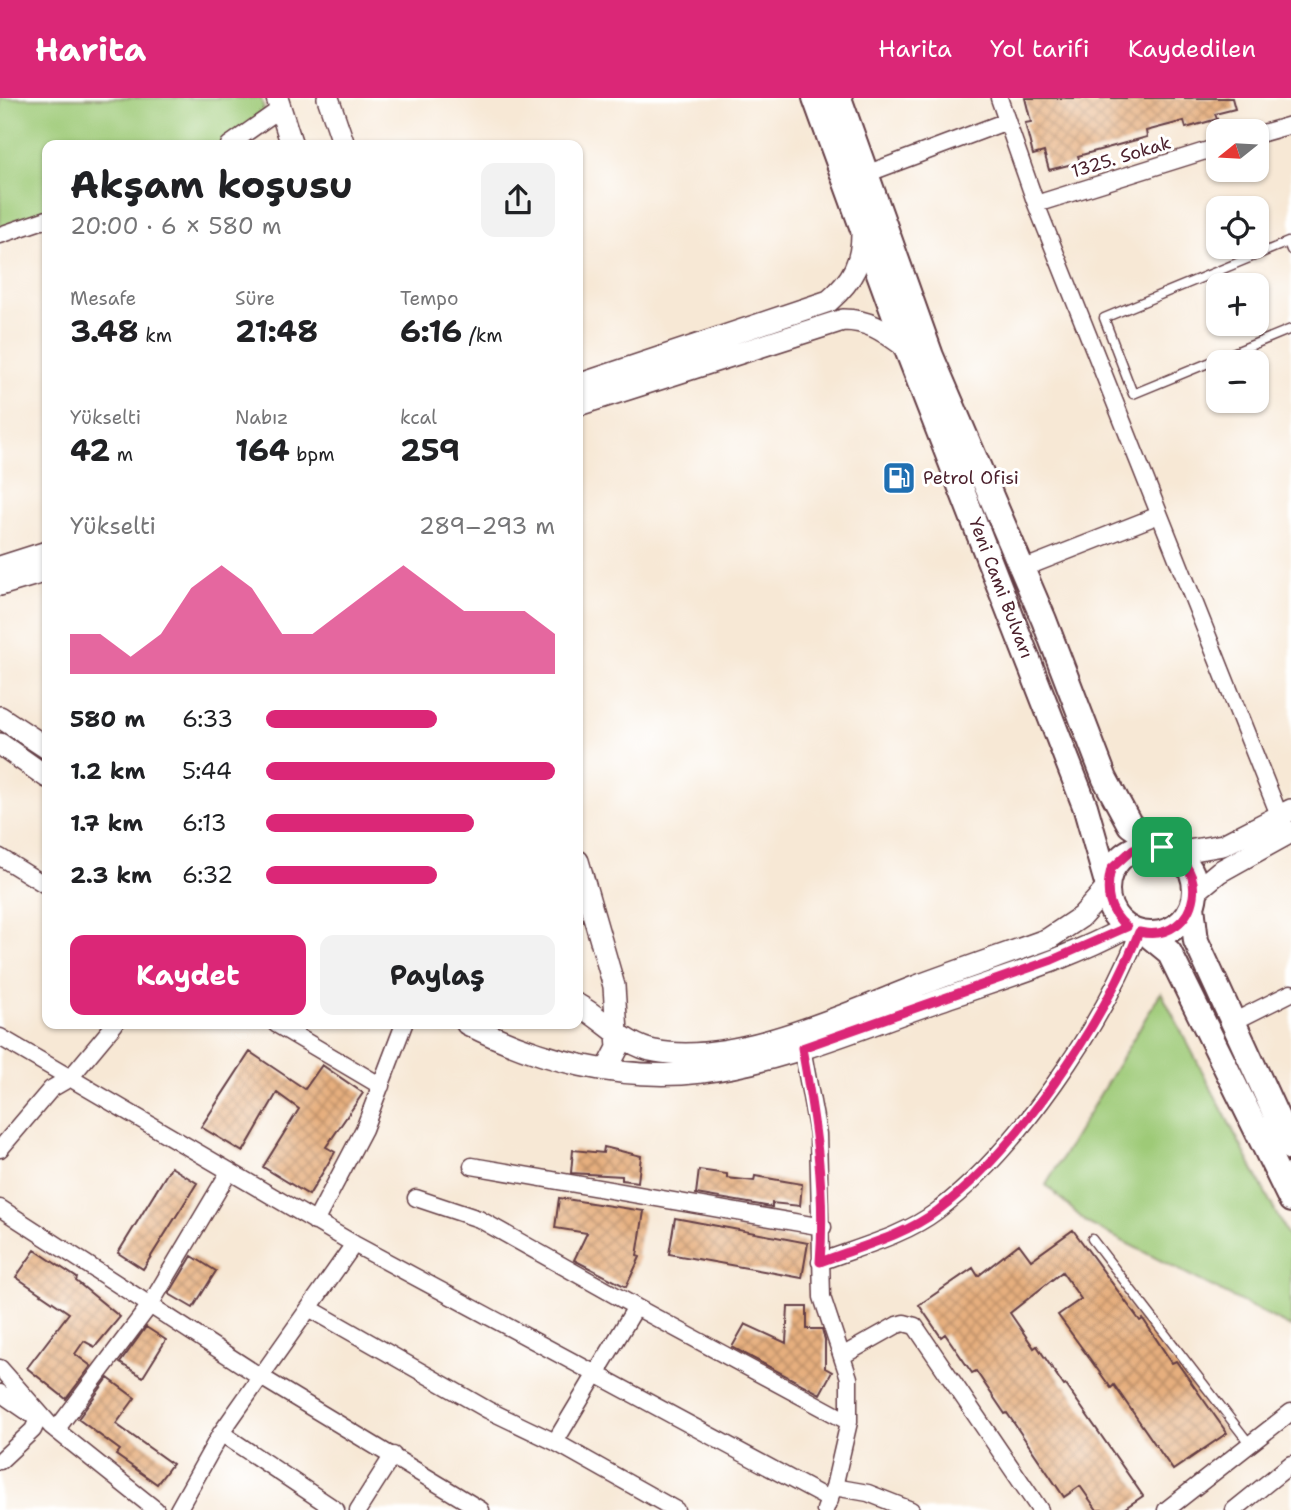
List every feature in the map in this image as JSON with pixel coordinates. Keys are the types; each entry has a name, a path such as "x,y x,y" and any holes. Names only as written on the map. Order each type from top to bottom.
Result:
{"main road":[{"name":"Yeni Cami Bulvarı","path":"815,98 906,347 1080,794 1107,885"},
{"name":"Yeni Cami Bulvarı","path":"839,98 931,356 1022,569 1116,804 1130,825 1169,850"},
{"path":"1291,1148 1231,1023 1196,942 1193,877 1169,850 1148,846 1133,849 1111,869 1107,885 1112,911 1169,952 1291,1200"},
{"path":"1138,931 1174,927 1193,899"}],"street":[{"path":"328,98 342,140"},
{"path":"999,98 1035,204 1159,515 1287,823"},
{"path":"235,140 278,104 290,140"},
{"path":"866,174 1007,121"},
{"path":"1269,131 1291,125"},
{"name":"1325. Sokak","path":"1035,204 1206,151"},
{"path":"0,235 42,221"},
{"path":"583,383 830,301 845,287 857,268 863,252 862,227"},
{"path":"583,403 843,320 862,320 874,325 906,347"},
{"path":"1022,569 1159,515"},
{"path":"0,567 42,554"},
{"path":"0,585 42,572"},
{"path":"0,717 42,745"},
{"path":"0,744 42,773"},
{"path":"1169,850 1223,845 1287,823"},
{"path":"1193,899 1228,866 1287,823"},
{"path":"0,856 42,883"},
{"path":"583,878 614,986 618,1048 607,1069"},
{"path":"583,1008 630,1043 654,1051 687,1054 795,1033 1048,939 1081,917 1107,885"},
{"path":"481,1029 516,1048 607,1069 648,1074 701,1072 757,1062 802,1048 1138,931"},
{"path":"820,1262 894,1234 937,1211 1006,1145 1075,1054 1125,967 1138,931"},
{"path":"1231,1023 1291,993"},
{"path":"0,1149 51,1088 70,1079 111,1029"},
{"path":"284,1029 381,1086"},
{"path":"315,1222 364,1129 402,1029"},
{"path":"0,1037 354,1244 830,1499 868,1493 911,1510"},
{"path":"802,1048 818,1134 823,1227 820,1262 822,1297 849,1378 849,1422 830,1499"},
{"path":"472,1167 823,1227"},
{"path":"56,1430 150,1306 229,1172"},
{"path":"416,1198 479,1219 849,1422"},
{"path":"0,1209 261,1377 481,1510"},
{"path":"178,1510 220,1433 354,1244"},
{"path":"555,1442 636,1307"},
{"path":"309,1308 488,1410 555,1442 676,1510"},
{"path":"842,1356 904,1322 915,1326 1040,1510"},
{"path":"0,1368 56,1430 156,1510"},
{"path":"0,1393 38,1419 33,1430 0,1461"},
{"path":"1166,1510 1291,1412"},
{"path":"220,1433 336,1510"},
{"path":"358,1510 393,1455"},
{"path":"1234,1510 1291,1464"}],"lane":[{"path":"1291,250 1288,242 1104,318 1133,394 1291,329"},
{"path":"1100,366 1119,357"},
{"path":"1092,1238 1249,1443"}],"green space":[{"path":"0,98 261,98 265,113 230,140 42,140 42,223 0,240"},
{"path":"1161,992 1291,1242 1291,1327 1087,1223 1046,1185"}],"building":[{"path":"1025,98 1232,98 1235,109 1215,114 1217,119 1206,119 1206,122 1186,128 1184,121 1146,131 1147,137 1078,156 1080,162 1049,170 1044,152 1033,155 1025,123 1031,122"},
{"path":"250,1052 305,1089 322,1065 363,1093 326,1147 335,1152 309,1195 263,1167 299,1109 277,1093 243,1152 201,1127"},
{"path":"604,1147 641,1156 638,1182 622,1180 622,1176 571,1173 573,1150 603,1153"},
{"path":"171,1167 197,1183 143,1269 118,1253"},
{"path":"699,1170 727,1174 727,1178 754,1181 755,1176 802,1184 800,1206 772,1203 772,1207 696,1194"},
{"path":"559,1198 644,1211 637,1256 640,1257 626,1287 574,1260 587,1233 555,1228"},
{"path":"675,1218 808,1243 802,1278 669,1254"},
{"path":"1073,1230 1140,1321 1143,1319 1172,1363 1176,1361 1227,1433 1173,1470 1114,1385 1111,1388 1058,1315 1081,1299 1062,1272 1010,1313 1034,1348 1037,1346 1064,1386 1066,1385 1143,1496 1122,1510 1097,1510 1080,1486 1064,1497 976,1371 972,1373 945,1334 941,1337 919,1305 973,1268 978,1276 1019,1244 1031,1260"},
{"path":"35,1250 77,1278 76,1281 120,1317 95,1347 84,1341 75,1354 91,1366 66,1399 27,1368 69,1313 16,1277"},
{"path":"192,1256 216,1271 193,1308 169,1294"},
{"path":"788,1307 807,1307 807,1329 822,1329 825,1340 825,1368 832,1372 820,1394 732,1347 745,1324 786,1343"},
{"path":"146,1327 166,1340 143,1377 120,1363"},
{"path":"108,1378 135,1398 116,1424 172,1464 157,1484 116,1455 120,1450 78,1419"}],"place":[{"name":"Petrol Ofisi","path":"899,478"}],"route":[{"path":"1162,847 1176,853 1193,877 1195,892 1192,906 1185,918 1174,927 1161,933 1139,932 1125,967 1075,1054 1006,1145 937,1211 894,1234 820,1262 823,1227 818,1134 802,1048 1052,960 1105,939 1127,927 1112,911 1107,898 1111,869 1121,857 1133,849 1162,847"}]}
